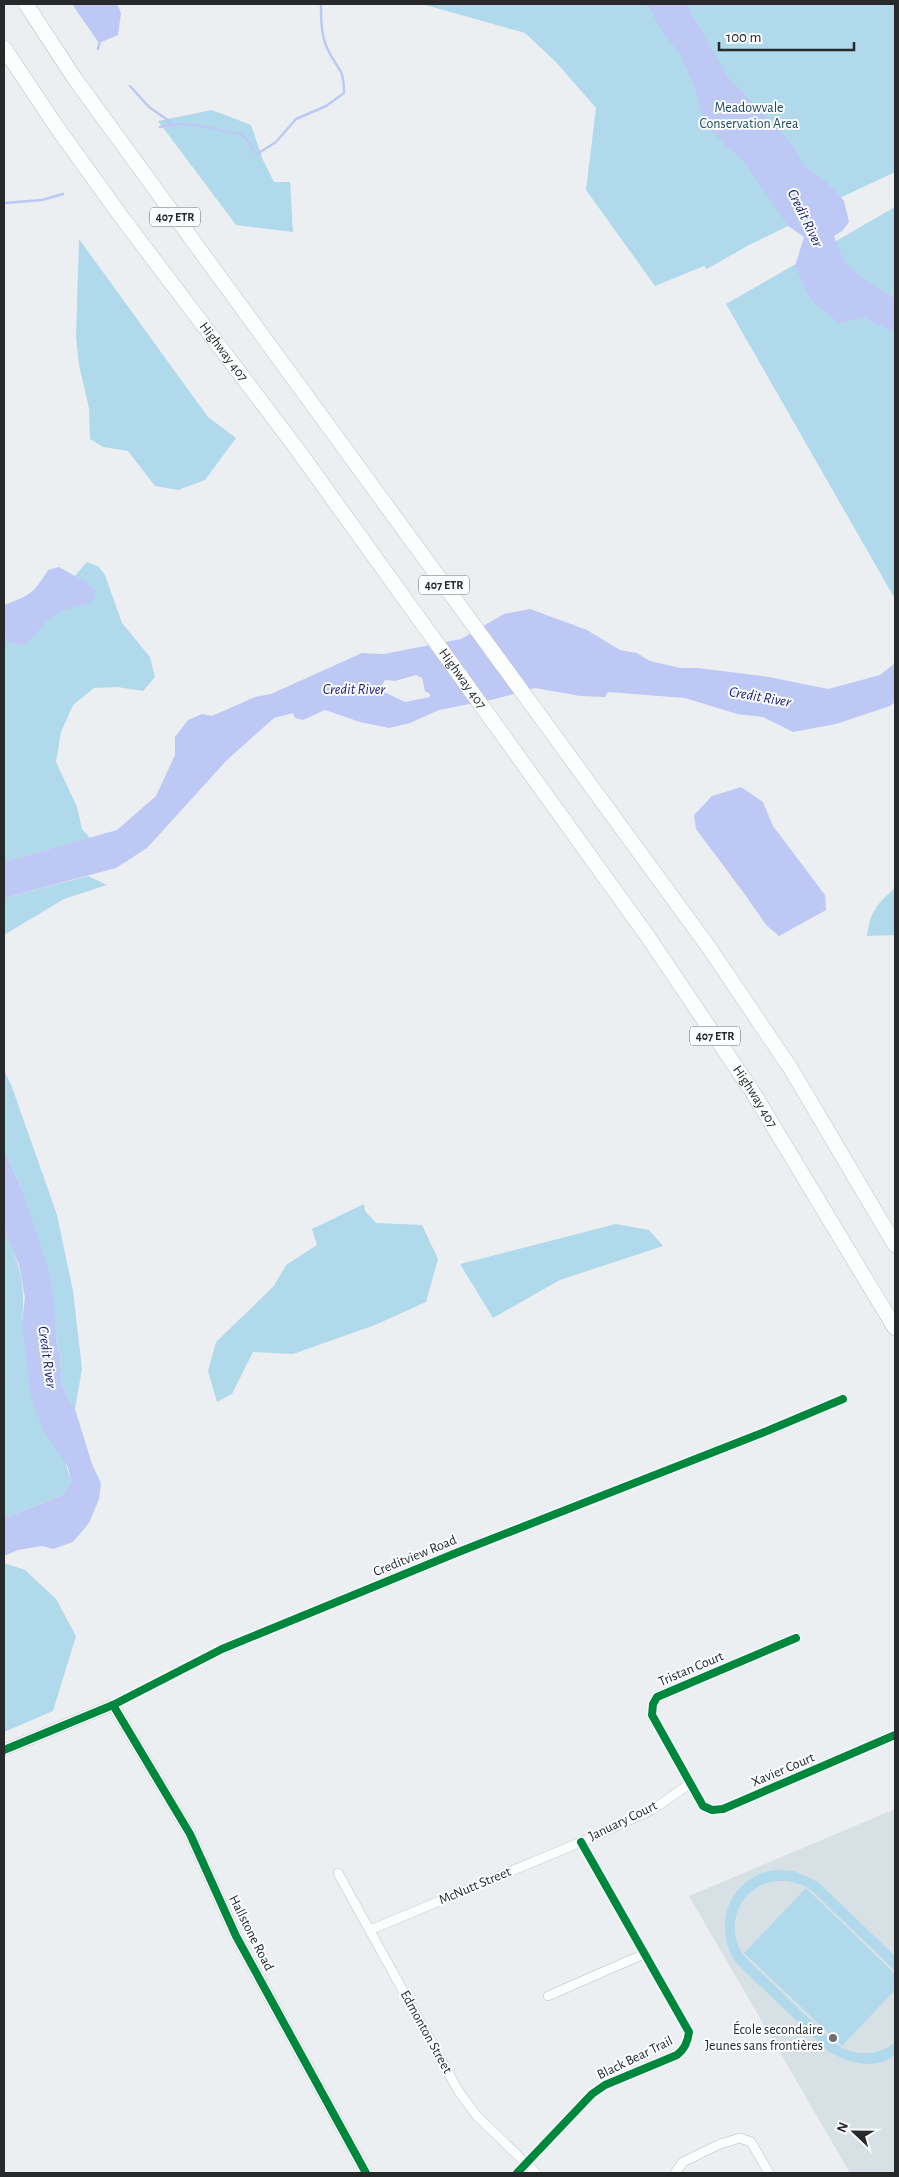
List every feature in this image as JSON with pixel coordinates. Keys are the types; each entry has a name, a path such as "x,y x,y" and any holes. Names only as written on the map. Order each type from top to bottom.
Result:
{"highway":[{"name":"407 ETR","path":"26,4 75,78 710,949 792,1069 895,1245"},
{"name":"Highway 407","path":"4,48 114,207 297,449 648,937 752,1091 895,1328"}],"street":[{"name":"Creditview Road","path":"4,1750 113,1705 222,1649 456,1553 762,1433 842,1399"},
{"name":"Tristan Court","path":"690,1783 652,1715 653,1704 658,1697 796,1638"},
{"name":"Hallstone Road","path":"113,1705 190,1834 236,1936 366,2173"},
{"name":"Xavier Court","path":"690,1783 703,1806 712,1810 723,1809 895,1735"},
{"name":"January Court","path":"581,1842 652,1810 690,1783"},
{"name":"McNutt Street","path":"370,1930 581,1842"},
{"name":"Black Bear Trail","path":"517,2173 592,2094 605,2085 678,2055 685,2047 689,2032 581,1842"},
{"name":"Edmonton Street","path":"338,1873 459,2092 477,2116 536,2173"},
{"path":"548,1996 644,1954"},
{"path":"675,2173 683,2162 720,2144 740,2138 751,2142 769,2173"}],"shaded area":[{"name":"École secondaire Jeunes sans frontières","path":"895,1809 895,2173 850,2173 689,1896"}],"green space":[{"name":"Meadowvale Conservation Area","path":"422,4 895,4 895,172 787,223 788,226 749,245 707,269 704,266 655,286 586,190 596,108 555,61 525,33"},
{"path":"212,110 251,125 263,160 274,182 290,182 293,232 236,225 158,121"},
{"path":"895,207 895,599 726,304"},
{"path":"79,239 208,417 236,438 205,480 178,490 155,486 128,451 103,447 90,439 89,408 79,365 76,337"},
{"path":"87,562 99,567 105,575 122,623 150,657 155,677 143,691 117,687 94,688 73,705 61,732 56,762 77,807 82,829 90,838 4,862 4,637 37,614"},
{"path":"88,876 107,885 64,899 4,935 4,898"},
{"path":"895,888 895,935 867,936 872,914 883,899"},
{"path":"4,1070 12,1087 57,1215 73,1291 82,1369 75,1409 62,1386 60,1354 21,1187 4,1150"},
{"path":"364,1204 365,1211 376,1223 422,1225 438,1259 426,1302 375,1325 293,1354 253,1352 232,1394 217,1402 208,1371 216,1342 274,1286 286,1265 317,1245 312,1229"},
{"path":"616,1224 649,1230 663,1246 560,1280 493,1318 460,1264"},
{"path":"4,1228 14,1252 22,1284 22,1322 71,1481 63,1495 4,1518"},
{"path":"4,1563 25,1570 56,1599 76,1636 53,1711 4,1732"},
{"path":"776,1870 794,1871 818,1882 895,1956 895,1971 814,1893 806,1887 788,1881 778,1881 760,1886 745,1898 740,1906 735,1919 735,1932 744,1956 829,2038 842,2048 857,2053 873,2053 887,2048 895,2042 895,2055 887,2060 879,2063 861,2064 844,2059 828,2051 736,1963 726,1939 726,1914 730,1903 746,1883 759,1874"},
{"path":"806,1888 895,1974 895,1990 842,2046 744,1953"}],"water":[{"path":"72,4 117,4 121,13 118,35 99,43"},
{"name":"Credit River","path":"647,4 686,4 728,77 793,145 804,166 832,187 844,201 849,222 842,231 834,236 838,248 850,267 857,274 895,298 895,333 863,317 839,323 810,299 795,266 804,237 788,226 743,160 725,145 704,123 696,91 680,54 663,33"},
{"path":"59,567 87,583 96,591 93,601 65,610 52,617 25,645 8,642 4,631 4,605 31,593 48,570"},
{"name":"Credit River","path":"530,609 587,630 620,650 637,653 650,661 680,668 698,668 769,677 828,689 880,675 895,663 895,702 890,706 836,724 793,732 763,717 737,714 685,698 608,692 605,697 580,696 535,688 495,699 439,710 410,723 389,728 360,722 325,710 303,720 295,718 293,713 274,718 227,760 147,848 116,868 4,898 4,862 117,830 156,796 175,755 175,737 188,720 202,714 212,716 255,697 271,694 362,653 384,654 461,639 504,614","holes":["416,675 422,678 425,691 430,694 430,697 405,702 384,692 382,685 385,680 395,681"]},
{"path":"741,787 763,802 773,826 825,895 826,910 779,936 767,926 696,829 694,815 712,796"},
{"name":"Credit River","path":"4,1150 21,1187 49,1271 54,1300 56,1338 60,1354 62,1386 75,1409 92,1464 101,1483 99,1499 89,1523 73,1542 53,1549 42,1546 18,1550 4,1556 4,1518 63,1495 71,1481 68,1467 43,1430 31,1396 22,1322 25,1298 19,1265 4,1228"}],"waterway":[{"path":"160,127 180,124 241,134 257,154 276,142 296,119 326,106 344,93 342,74 324,39 321,4"},
{"path":"98,49 100,40"},
{"path":"130,86 149,107 172,123"},
{"path":"4,203 42,200 63,194"}],"cycle path":[{"path":"4,1750 113,1705 222,1649 456,1553 762,1433 843,1399"},
{"path":"796,1638 657,1697 653,1704 652,1715 703,1806 712,1810 723,1809 895,1735"},
{"path":"113,1705 190,1834 236,1936 366,2173"},
{"path":"517,2173 592,2094 605,2085 677,2055 684,2047 689,2035 581,1842"}],"place":[{"name":"École secondaire Jeunes sans frontières","path":"833,2038"}]}
